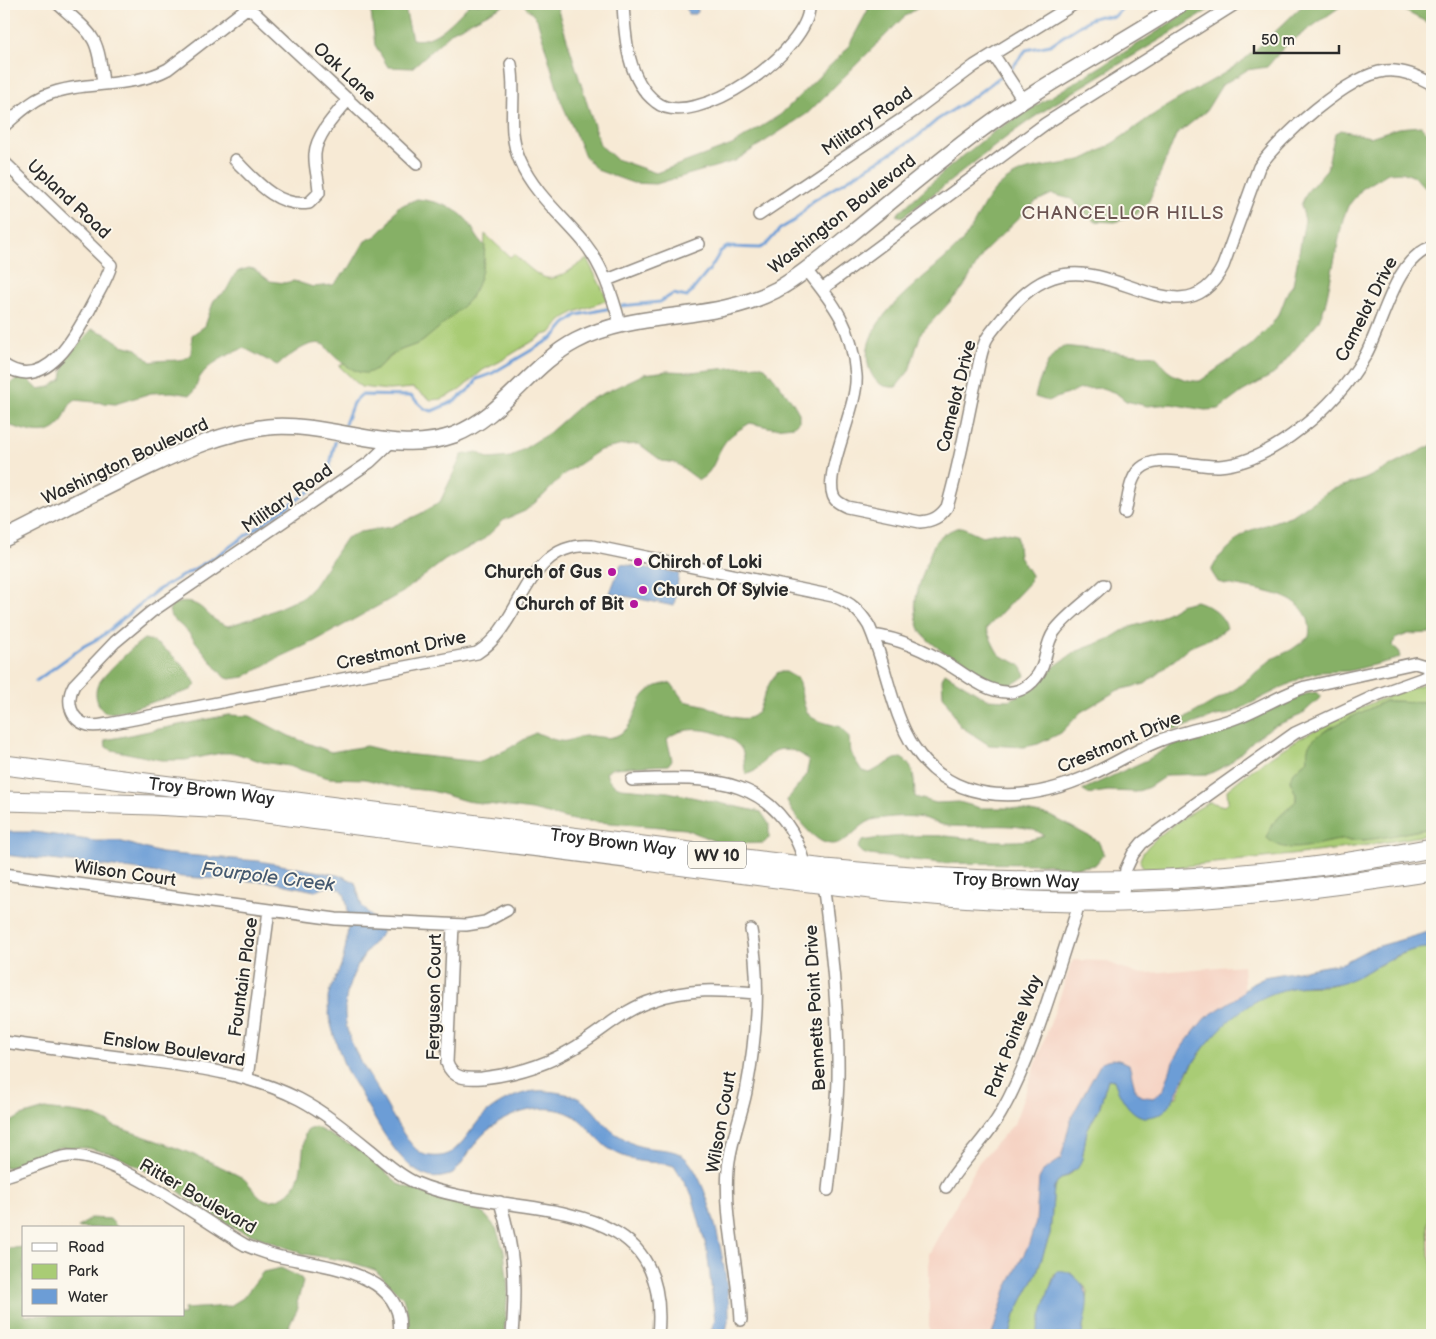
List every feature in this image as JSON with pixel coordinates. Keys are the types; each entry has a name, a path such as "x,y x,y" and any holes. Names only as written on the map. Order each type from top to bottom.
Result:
{"main road":[{"name":"Troy Brown Way","path":"4,765 806,866 912,877 1082,883 1124,882 1264,874 1432,848"},
{"name":"Troy Brown Way","path":"4,800 153,804 246,810 823,884 956,897 1079,902 1232,897 1345,885 1432,871"}],"street":[{"path":"58,4 94,37 98,45 103,84"},
{"path":"623,4 626,44 641,86 656,103 676,110 700,105 731,91 761,72 792,42 803,27 808,16 809,4"},
{"name":"Military Road","path":"759,215 993,54 1074,4"},
{"name":"Washington Boulevard","path":"4,539 178,453 229,434 272,426 413,442 436,440 469,428 493,410 554,354 588,335 620,324 706,313 740,305 774,290 806,270 960,146 1023,100 1181,4"},
{"path":"822,289 1045,124 1235,4"},
{"path":"4,126 25,108 45,96 66,90 130,82 155,76 168,69 249,5"},
{"name":"Oak Lane","path":"249,5 417,164"},
{"path":"993,54 1023,100"},
{"path":"511,64 512,126 519,161 542,194 584,242 607,280 620,324"},
{"name":"Camelot Drive","path":"806,270 837,308 845,325 856,377 832,475 832,493 840,503 847,507 920,522 936,519 942,514 949,499 986,341 1026,292 1045,280 1057,276 1082,274 1167,298 1178,299 1199,294 1209,288 1217,279 1259,167 1274,147 1292,129 1350,86 1374,73 1396,71 1421,77 1432,84"},
{"path":"235,160 275,197 294,203 309,203 319,193 314,155 316,147 327,127 349,99"},
{"name":"Upland Road","path":"4,162 110,261 110,270 85,319 59,356 39,371 30,373 14,370 4,365"},
{"path":"607,280 699,244"},
{"name":"Camelot Drive","path":"1125,513 1133,478 1144,466 1155,462 1218,466 1242,462 1279,444 1314,418 1338,394 1365,356 1405,266 1418,253 1432,247"},
{"name":"Military Road","path":"199,580 370,462 392,440"},
{"name":"Crestmont Drive","path":"199,580 132,626 74,685 70,704 80,722 93,726 108,724 477,652 495,636 546,560 558,550 576,545 592,546 833,596 855,607 866,620 873,635 904,728 914,748 929,765 948,781 970,790 995,794 1032,792 1069,783 1090,775 1158,741 1229,720 1305,687 1415,663 1425,666 1432,673 1332,715 1284,740 1142,843 1129,860 1122,902"},
{"path":"873,635 895,639 911,646 949,664 985,687 1013,692 1023,689 1039,674 1044,665 1054,632 1104,585"},
{"path":"632,780 666,778 745,788 754,793 788,824 800,845 806,866"},
{"name":"Wilson Court","path":"4,874 336,919 453,925 485,922 507,910"},
{"name":"Park Pointe Way","path":"946,1187 961,1164 997,1120 1008,1100 1040,1020 1079,902 1082,883"},
{"name":"Bennetts Point Drive","path":"823,884 833,956 838,1042 836,1120 828,1190"},
{"name":"Fountain Place","path":"247,1078 270,910"},
{"name":"Ferguson Court","path":"453,925 447,1063 453,1074 465,1079 510,1074 556,1058 588,1040 623,1014 653,1000 701,990 756,993"},
{"name":"Wilson Court","path":"740,1320 728,1176 747,1083 756,993 755,955 751,930"},
{"name":"Enslow Boulevard","path":"4,1042 203,1068 247,1078 277,1089 313,1107 392,1169 416,1183 447,1192 582,1217 598,1222 624,1238 636,1250 653,1276 660,1306 658,1335"},
{"name":"Ritter Boulevard","path":"4,1176 56,1158 80,1156 91,1159 138,1179 245,1245 262,1252 354,1274 370,1280 380,1287 394,1304 399,1314 399,1335"},
{"path":"500,1202 514,1264 515,1302 512,1335"}],"shaded area":[{"path":"1073,960 1105,961 1137,974 1243,965 1245,997 1432,992 1432,1335 929,1335 929,1254 979,1162 1014,1124"}],"green space":[{"path":"370,4 404,4 412,39 421,40 429,38 444,29 470,4 506,4 453,31 412,68 388,67 375,45"},
{"path":"523,4 556,4 600,145 616,159 656,173 732,145 780,115 847,49 868,10 866,4 924,4 904,17 808,113 735,161 656,184 633,183 597,170 585,156 561,101 537,19"},
{"path":"1198,4 1218,4 1033,118 902,217 896,215 947,169 993,132 1146,39"},
{"path":"1304,4 1344,4 1286,45 1267,67 1247,70 1222,85 1206,111 1176,135 1149,201 1135,216 1115,222 1094,221 1071,199 1052,194 1035,202 984,252 963,288 921,333 909,371 896,387 882,385 873,377 869,368 868,349 874,332 885,314 963,240 992,194 1007,180 1035,168 1086,158 1106,148 1162,109 1216,78 1246,58"},
{"path":"1391,4 1432,4 1432,25"},
{"path":"1421,126 1432,137 1432,190 1424,187 1415,177 1402,172 1388,173 1362,189 1348,206 1343,219 1325,306 1318,322 1274,374 1242,392 1219,409 1205,410 1171,404 1147,406 1126,401 1116,393 1102,388 1081,389 1048,401 1035,397 1045,368 1063,346 1154,356 1171,373 1183,379 1200,381 1250,346 1272,324 1280,312 1288,291 1293,285 1305,220 1301,205 1307,192 1327,169 1335,133 1341,130 1370,137 1398,128"},
{"path":"417,199 446,206 464,217 485,246 481,272 471,297 447,321 420,343 395,353 372,371 362,373 350,368 337,359 325,345 319,343 300,349 277,365 244,348 226,356 209,367 200,377 190,395 172,392 151,393 115,404 74,400 60,424 47,432 33,432 4,424 4,399 8,386 18,379 27,378 38,389 50,387 62,379 65,360 92,329 106,334 122,345 137,349 151,362 187,358 191,355 192,335 205,326 214,300 226,291 235,274 239,271 249,268 254,269 270,281 284,283 294,281 313,287 333,285 350,267 365,241 376,236 388,224 398,207"},
{"path":"485,234 510,257 514,254 534,272 549,278 564,274 587,259 608,300 575,312 562,319 551,333 543,335 483,370 460,390 442,399 431,400 413,388 389,390 361,387 339,366 344,364 359,372 376,369 398,351 422,342 471,298 484,262"},
{"path":"758,365 765,367 792,401 799,413 799,421 794,426 773,428 750,423 727,439 708,473 699,480 676,463 662,461 639,444 600,450 564,474 525,511 504,520 483,540 445,560 403,592 315,641 276,659 244,677 230,679 224,677 188,632 171,617 169,610 173,604 192,603 203,609 220,623 228,626 263,615 303,597 314,586 346,538 360,532 391,527 420,514 440,502 462,455 477,452 489,459 511,457 549,433 583,403 644,374 667,371 691,372"},
{"path":"1432,445 1432,633 1408,634 1395,639 1393,646 1398,650 1400,657 1397,659 1349,671 1319,672 1305,676 1230,714 1216,716 1175,730 1170,727 1237,688 1272,659 1291,650 1309,637 1309,621 1302,609 1292,601 1278,595 1218,582 1211,571 1218,558 1246,532 1293,515 1330,490 1365,479"},
{"path":"962,527 982,536 1003,532 1017,535 1019,556 1031,575 1030,582 986,629 999,654 1018,664 1023,671 1025,676 1013,683 997,682 947,654 926,638 918,624 915,607 917,595 924,569 934,545 938,538 944,534"},
{"path":"1196,601 1215,611 1222,618 1227,628 1216,636 1190,647 1145,684 1118,690 1081,712 1061,733 1038,744 1024,747 989,745 960,726 943,695 942,679 945,673 987,699 1009,700 1035,688 1055,666 1075,652 1109,639 1127,628 1157,619 1182,604"},
{"path":"144,639 158,645 174,657 188,672 196,685 191,690 124,711 104,712 97,701 97,687 111,669"},
{"path":"778,672 786,672 798,679 805,709 812,718 841,727 849,738 850,752 862,771 870,773 895,759 901,758 906,761 912,770 915,797 936,803 959,802 980,808 1010,808 1051,816 1098,841 1104,854 1095,865 1073,868 1044,864 941,863 869,855 863,853 858,848 862,841 893,837 946,836 1011,841 1035,839 1044,835 1035,830 1012,826 947,826 916,817 876,819 863,825 845,840 831,844 823,842 802,824 792,811 787,800 806,776 809,762 806,758 788,749 777,750 769,755 755,771 746,774 743,753 740,747 725,736 705,730 684,731 667,739 672,760 668,765 612,768 606,773 607,776 613,784 621,788 668,792 761,812 769,824 769,838 764,843 721,844 686,829 573,820 532,810 466,801 432,791 401,788 365,779 329,778 288,766 263,762 235,753 221,753 185,760 161,760 112,750 106,747 105,740 228,715 250,716 289,736 331,752 366,746 395,753 480,762 508,749 535,733 563,741 583,736 608,738 616,736 625,731 630,724 648,691 657,686 671,683 684,701 707,706 734,717 749,718 755,715 759,709 769,685"},
{"path":"1432,681 1432,702 1385,701 1326,730 1309,745 1308,759 1292,774 1290,781 1296,794 1296,801 1272,824 1267,838 1364,840 1432,828 1432,834 1364,846 1260,858 1157,869 1144,868 1142,865 1140,858 1152,842 1161,834 1210,802 1224,806 1228,802 1227,790 1273,755 1298,739 1377,701"},
{"path":"1316,692 1321,697 1301,715 1272,727 1255,739 1229,764 1209,774 1167,775 1149,787 1136,792 1108,791 1088,794 1082,790 1147,760 1172,745 1240,724 1302,695"},
{"path":"1385,701 1432,702 1432,828 1373,839 1332,841 1293,848 1275,844 1267,838 1272,824 1296,801 1296,794 1290,781 1292,774 1308,759 1308,749 1312,741 1336,725"},
{"path":"1420,947 1432,948 1432,1183 1428,1224 1429,1256 1432,1263 1432,1335 1082,1335 1088,1293 1087,1289 1070,1272 1054,1274 1036,1335 1010,1335 1015,1315 1037,1272 1050,1234 1054,1187 1058,1181 1072,1173 1082,1159 1087,1130 1099,1109 1108,1079 1114,1080 1129,1107 1177,1097 1195,1061 1207,1044 1220,1028 1253,1002 1290,988 1336,984"},
{"path":"45,1109 90,1115 114,1126 195,1155 241,1177 263,1199 273,1200 291,1191 300,1174 305,1134 307,1130 315,1127 369,1155 398,1184 432,1196 470,1202 496,1228 504,1251 508,1288 504,1335 408,1335 408,1314 403,1298 375,1270 347,1261 304,1254 236,1229 187,1198 159,1175 150,1173 113,1154 87,1148 60,1147 36,1156 22,1165 4,1168 4,1126 21,1116"},
{"path":"90,1218 110,1219 116,1226 80,1226"},
{"path":"22,1247 22,1316 185,1316 185,1309 230,1306 243,1298 263,1272 281,1268 301,1278 303,1282 297,1303 298,1308 284,1335 4,1335 4,1249"}],"water":[{"path":"686,4 697,4 698,12 696,14 688,14"},
{"path":"621,564 679,573 674,606 610,593"},
{"name":"Fourpole Creek","path":"4,832 34,832 95,841 119,841 161,853 259,861 342,876 355,882 362,906 382,928 382,934 366,952 354,973 347,992 346,1025 357,1055 397,1123 413,1146 425,1155 438,1156 447,1154 460,1145 483,1116 496,1106 520,1094 545,1091 565,1094 580,1099 611,1130 633,1144 680,1154 691,1164 700,1182 716,1229 722,1255 728,1301 729,1317 725,1335 709,1335 715,1320 707,1250 692,1195 674,1166 638,1161 619,1154 602,1144 576,1117 560,1110 548,1109 522,1112 497,1123 478,1140 453,1174 430,1177 417,1171 405,1161 383,1133 348,1074 332,1027 328,1008 328,996 343,960 348,929 347,907 342,890 330,886 315,891 272,882 182,877 133,869 4,855"},
{"path":"1432,931 1432,948 1401,954 1340,983 1303,986 1276,992 1242,1010 1222,1027 1195,1059 1172,1101 1163,1112 1148,1117 1136,1114 1122,1098 1114,1080 1108,1079 1099,1109 1087,1130 1082,1159 1078,1168 1058,1181 1054,1187 1050,1234 1037,1272 1015,1315 1010,1335 992,1335 1006,1290 1029,1244 1036,1221 1039,1179 1043,1171 1061,1159 1071,1118 1101,1063 1112,1059 1129,1064 1136,1092 1141,1096 1153,1098 1164,1089 1173,1062 1184,1044 1205,1018 1236,998 1252,983 1264,977 1343,963 1369,949"},
{"path":"1057,1271 1065,1271 1071,1274 1085,1290 1087,1304 1082,1335 1036,1335 1048,1293"}],"waterway":[{"path":"1012,68 1026,50 1050,45 1090,19 1099,16 1114,17 1126,4"},
{"path":"621,306 660,302 673,294 687,297 710,269 721,251 727,247 760,248 766,245 780,229 795,220 813,201 917,137 937,120 1000,77"},
{"path":"345,424 353,403 361,395 411,396 425,409 432,411 455,401 472,387 477,379 491,374 554,337 565,324 577,315 611,308"},
{"path":"36,681 84,646 101,637 156,591 215,557 317,486 328,474 335,442"}],"place":[{"name":"Chirch of Loki","path":"638,562"},
{"name":"Church of Gus","path":"612,572"},
{"name":"Church Of Sylvie","path":"643,590"},
{"name":"Church of Bit","path":"634,604"}],"district":[{"name":"CHANCELLOR HILLS","path":"1123,212"}]}
